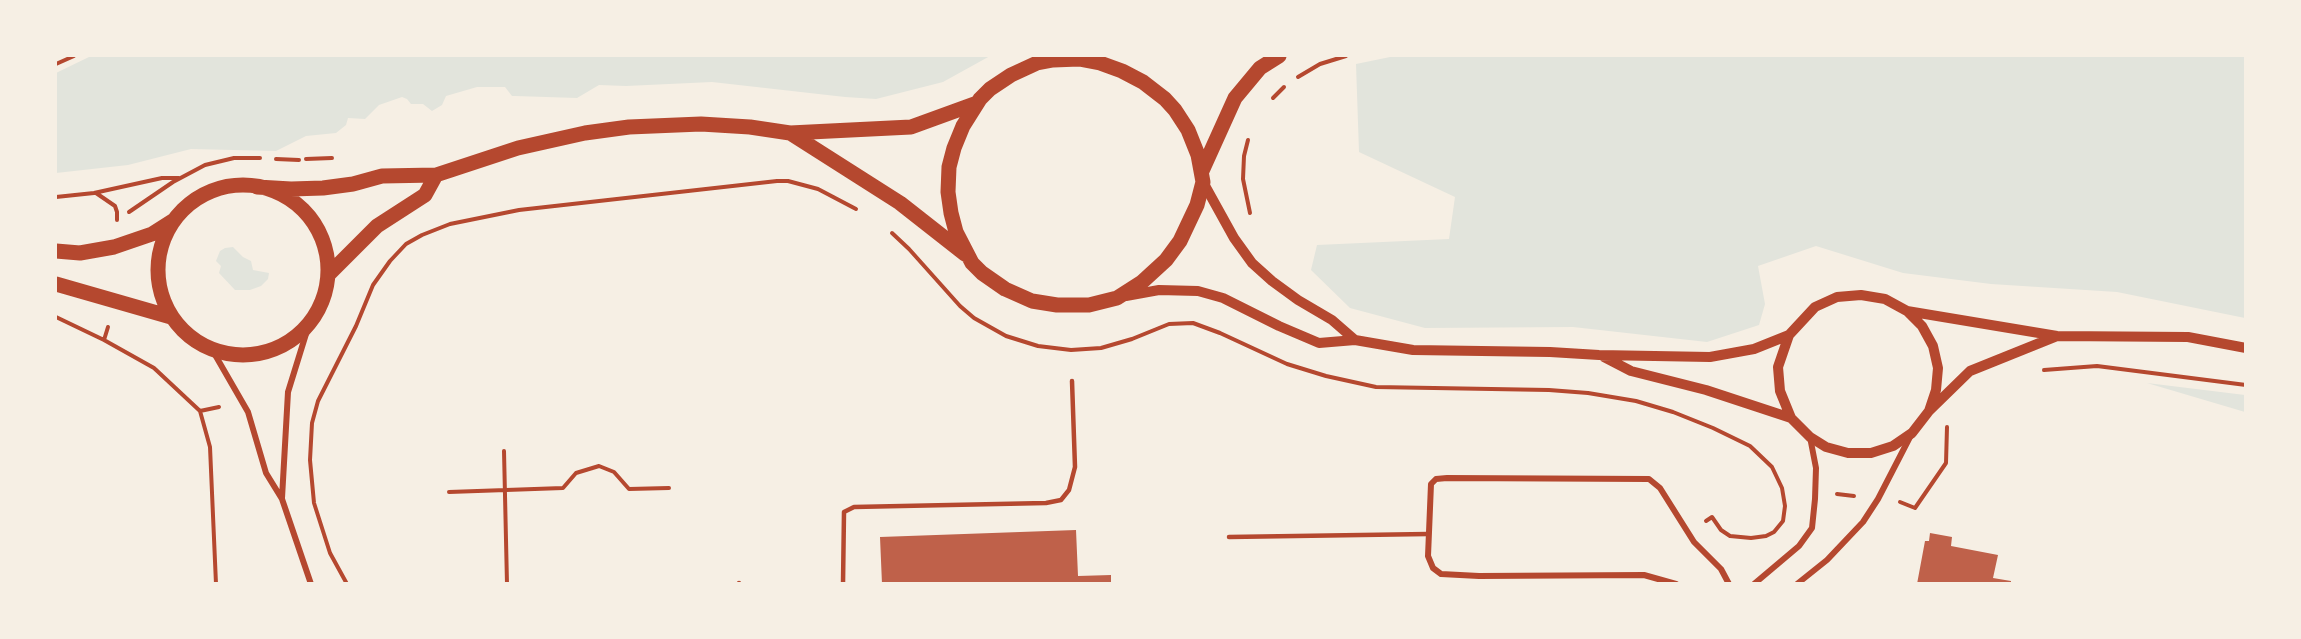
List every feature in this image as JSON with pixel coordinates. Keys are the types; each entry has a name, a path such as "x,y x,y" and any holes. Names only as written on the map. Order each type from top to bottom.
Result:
{"main road":[{"path":"968,257 956,232 948,185 949,167 956,141 978,103 990,89 1002,80 1020,70 1053,60 1078,56"},
{"path":"790,133 900,203 968,257 996,284 1032,301 1080,306 1117,298 1142,282 1170,255 1190,224 1200,198 1202,176 1235,98 1255,73 1279,56"},
{"path":"1053,60 1079,59 1100,63 1134,77 1150,87 1175,110 1185,123 1195,146 1202,176"},
{"path":"257,187 280,195 307,214 318,234 329,274 325,293 310,321 284,341 260,352 233,355 214,353 191,340 179,329 171,317 162,293 160,270 163,245 176,219 186,207 217,190 235,185 298,190 354,184 382,176 436,175 518,148 585,133 629,127 701,124 750,127 790,133 911,127 978,103"},
{"path":"329,274 377,226 425,195 436,175"},
{"path":"56,252 80,253 114,247 152,234 176,219"},
{"path":"56,284 171,317"}],"street":[{"path":"1202,176 1240,247 1272,281 1332,320 1355,340"},
{"path":"1117,298 1159,290 1178,289 1206,293 1223,297 1279,326 1319,343 1355,340 1413,350 1710,357 1754,349 1789,335"},
{"path":"1912,433 1893,446 1871,453 1848,453 1826,447 1810,437 1791,418 1780,391 1778,367 1789,335 1815,307 1837,297 1861,295 1885,299 1907,311 1922,326 1933,346 1938,368 1936,390 1929,411"},
{"path":"1907,311 2057,336 2188,337 2246,348"},
{"path":"282,499 288,392 310,321"},
{"path":"1797,584 1827,560 1863,522 1878,500 1912,433 1929,411 1970,371 2057,336"},
{"path":"214,353 248,412 266,473 282,499 311,584"},
{"path":"1599,355 1631,371 1706,390 1791,418"},
{"path":"1754,584 1798,546 1807,536 1813,523 1816,491 1815,464 1810,437"},
{"path":"1676,584 1644,576 1445,575 1437,572 1431,564 1428,551 1429,488 1436,479 1646,478 1660,488 1694,542 1720,569 1729,584"}],"lane":[{"path":"843,584 844,512 854,507 1046,503 1061,500 1069,489 1075,468 1072,381"},
{"path":"1229,537 1428,534"}],"path":[{"path":"56,64 74,56"},
{"path":"1293,81 1320,64 1346,56"},
{"path":"1272,99 1287,84"},
{"path":"1240,247 1251,222 1243,179 1246,146 1251,132"},
{"path":"112,222 179,178 205,165 234,158 295,160 338,157"},
{"path":"56,196 96,193 162,178 179,178"},
{"path":"347,584 330,553 314,503 310,460 312,423 318,401 356,326 373,285 390,261 406,244 450,224 519,210 777,181 788,181 818,189 859,211"},
{"path":"96,193 114,206 117,220"},
{"path":"887,230 909,249 968,313 993,329 1017,340 1038,346 1071,350 1101,348 1132,339 1169,324 1193,323 1287,364 1326,376 1376,387 1549,390 1588,393 1654,405 1695,420 1750,446 1772,467 1782,488 1784,517 1774,532 1756,538 1734,537 1721,530 1713,518 1709,517 1694,542"},
{"path":"1193,323 1196,310 1206,293"},
{"path":"56,317 154,368 200,411 210,447 216,584"},
{"path":"2038,370 2097,366 2246,385"},
{"path":"1782,488 1898,502 1915,508 1946,463 1947,424"},
{"path":"504,451 507,584"},
{"path":"449,492 563,488 576,473 599,466 614,472 629,489 669,488"}],"shaded area":[{"path":"91,56 990,56 943,82 876,99 712,82 599,85 577,98 512,96 505,87 477,87 446,96 442,105 432,111 423,104 411,104 402,97 379,105 365,119 348,118 346,125 336,133 306,136 276,151 191,149 128,165 56,173 56,73"},
{"path":"1395,56 2245,56 2245,318 2117,292 1991,284 1903,273 1816,246 1758,266 1765,304 1759,325 1707,342 1573,327 1425,328 1350,308 1311,270 1317,245 1449,239 1455,197 1359,152 1356,64"},
{"path":"233,247 251,261 253,270 269,273 268,279 261,286 250,290 235,290 219,273 221,266 216,261 220,251"},
{"path":"2147,383 2245,395 2245,412"}],"building":[{"path":"1076,530 1078,576 1111,575 1111,584 882,584 880,537"},
{"path":"1930,533 1952,537 1951,546 1998,555 1993,578 2011,581 2011,584 1917,584 1925,541 1929,541"}]}
